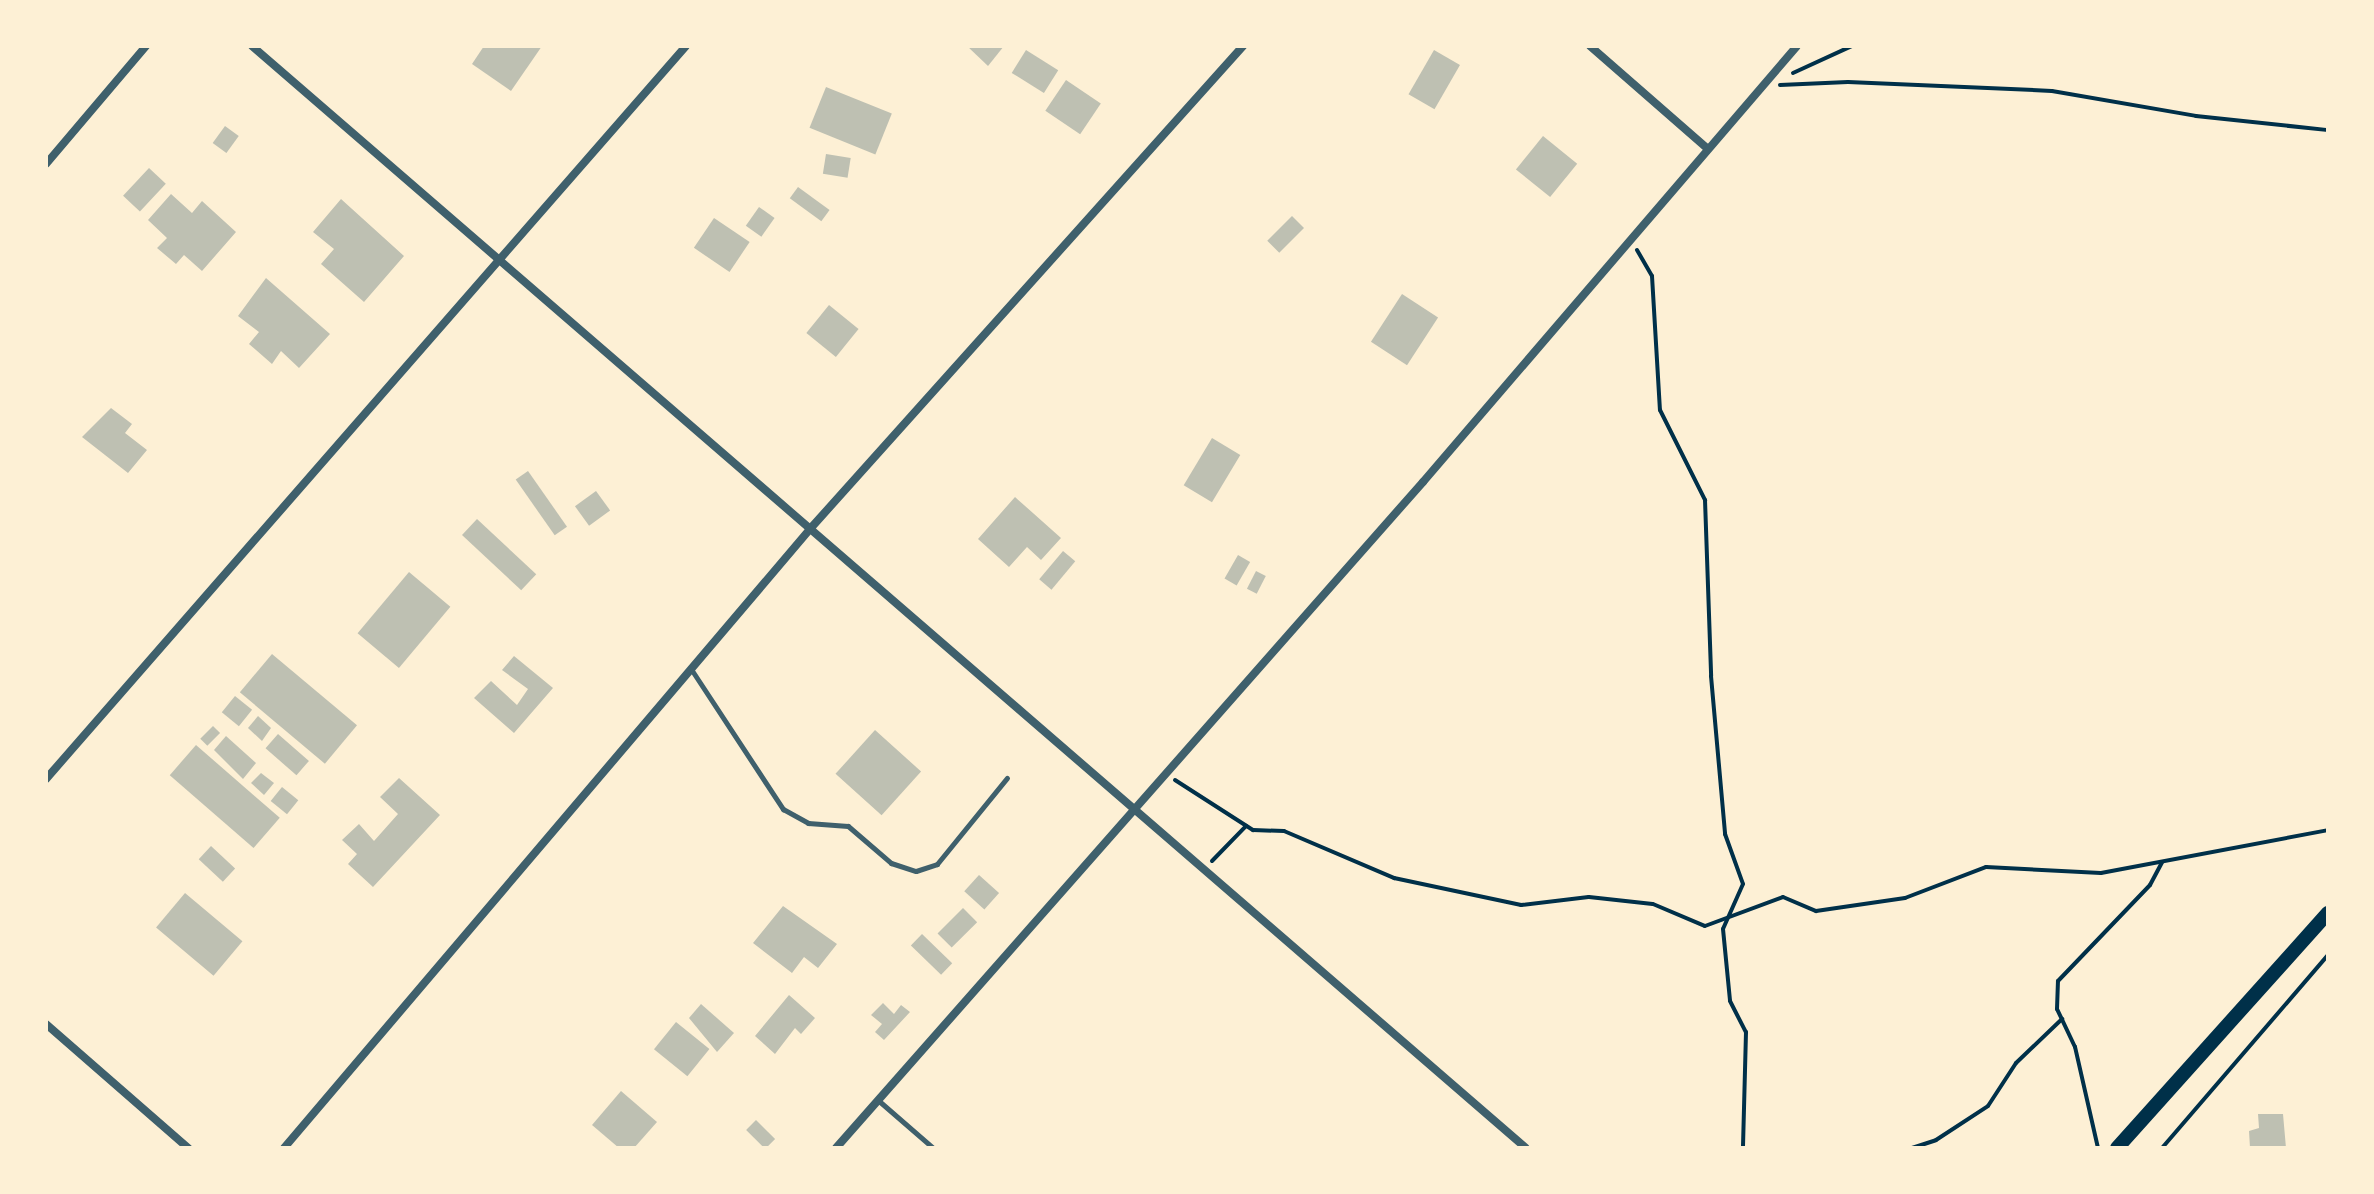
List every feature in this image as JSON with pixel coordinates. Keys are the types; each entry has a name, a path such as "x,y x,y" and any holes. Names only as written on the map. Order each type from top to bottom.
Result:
{"main road":[{"path":"2117,1148 2328,913"}],"street":[{"path":"46,164 146,46"},
{"path":"252,46 1135,808 1521,1147"},
{"path":"46,779 686,46"},
{"path":"284,1148 810,529 1243,46"},
{"path":"1590,46 1707,148"},
{"path":"836,1148 1167,773 1797,46"},
{"path":"46,1024 188,1148"}],"lane":[{"path":"691,669 783,809 808,823 848,826 891,863 916,871 937,864 1007,778"},
{"path":"878,1100 933,1148"}],"path":[{"path":"1761,86 1852,46"},
{"path":"1761,86 1848,82 2052,91 2196,116 2328,130"},
{"path":"1630,238 1652,276 1660,410 1705,500 1711,676 1725,834 1743,884 1726,922 1730,1001 1746,1032 1743,1148"},
{"path":"1167,773 1193,795 1246,826 1284,831 1394,878 1521,905 1589,897 1653,904 1705,926 1726,922 1783,897 1816,911 1905,898 1986,867 2101,873 2328,830"},
{"path":"1207,871 1216,852 1246,826"},
{"path":"2098,1148 2075,1047 2062,1019 2058,981 2150,885 2162,862"},
{"path":"2162,1148 2328,955"},
{"path":"1912,1148 1936,1140 1988,1106 2016,1063 2062,1019"}],"building":[{"path":"484,46 542,46 511,91 472,64"},
{"path":"967,46 1004,46 988,66"},
{"path":"1026,50 1058,70 1044,93 1012,73"},
{"path":"1434,50 1460,65 1434,109 1408,94"},
{"path":"1066,80 1101,103 1080,134 1045,111"},
{"path":"826,87 892,114 875,154 810,128"},
{"path":"225,126 239,136 226,153 213,143"},
{"path":"1543,136 1577,164 1550,197 1516,169"},
{"path":"826,154 851,158 848,178 823,174"},
{"path":"149,168 166,184 140,211 123,196"},
{"path":"798,187 830,210 821,221 790,198"},
{"path":"171,194 192,213 202,201 236,232 202,271 184,255 176,264 157,248 167,238 148,220"},
{"path":"341,199 404,256 364,302 321,264 334,249 313,232"},
{"path":"759,207 775,218 761,237 746,226"},
{"path":"1292,216 1304,228 1279,253 1267,241"},
{"path":"714,218 750,242 730,272 694,248"},
{"path":"266,278 330,334 299,368 281,351 272,364 249,344 259,332 238,316"},
{"path":"1402,294 1438,317 1407,365 1371,342"},
{"path":"829,305 859,329 836,357 806,333"},
{"path":"111,408 132,424 125,433 147,450 128,473 82,437"},
{"path":"1212,438 1240,455 1212,502 1184,485"},
{"path":"528,471 567,527 555,535 516,480"},
{"path":"596,491 610,510 589,526 575,506"},
{"path":"1015,497 1061,538 1041,560 1027,547 1009,567 978,539"},
{"path":"477,519 536,574 521,590 462,535"},
{"path":"1063,551 1075,561 1051,590 1039,579"},
{"path":"1238,555 1250,562 1237,585 1224,578"},
{"path":"1256,571 1266,576 1257,594 1247,589"},
{"path":"409,572 450,607 399,668 358,633"},
{"path":"272,654 357,725 325,764 240,692"},
{"path":"514,656 553,688 514,733 474,698 491,681 517,705 528,689 502,670"},
{"path":"235,696 252,710 239,726 222,712"},
{"path":"258,716 271,728 262,741 248,728"},
{"path":"213,726 220,733 207,746 200,739"},
{"path":"875,730 921,771 882,815 836,774"},
{"path":"278,734 309,761 296,775 266,748"},
{"path":"226,736 256,763 243,779 214,750"},
{"path":"196,745 280,818 254,848 170,775"},
{"path":"261,773 274,783 264,795 251,783"},
{"path":"399,778 440,815 373,887 348,864 357,854 342,840 359,824 374,841 398,814 380,797"},
{"path":"282,787 298,800 287,814 271,801"},
{"path":"211,846 235,869 223,882 199,859"},
{"path":"979,875 999,893 984,909 964,891"},
{"path":"185,893 242,941 214,976 156,927"},
{"path":"783,906 837,944 818,968 804,957 792,973 753,943"},
{"path":"963,908 977,922 952,948 938,933"},
{"path":"922,934 952,963 941,975 911,946"},
{"path":"789,995 815,1018 801,1034 795,1028 775,1054 755,1036"},
{"path":"883,1003 894,1014 901,1005 910,1012 884,1040 875,1032 882,1024 871,1015"},
{"path":"701,1004 734,1033 717,1052 689,1018"},
{"path":"676,1022 709,1049 687,1076 654,1049"},
{"path":"621,1091 657,1122 634,1148 619,1148 592,1125"},
{"path":"2258,1114 2283,1114 2286,1148 2250,1148 2249,1131 2259,1128"},
{"path":"756,1120 775,1139 764,1148 746,1130"}]}
